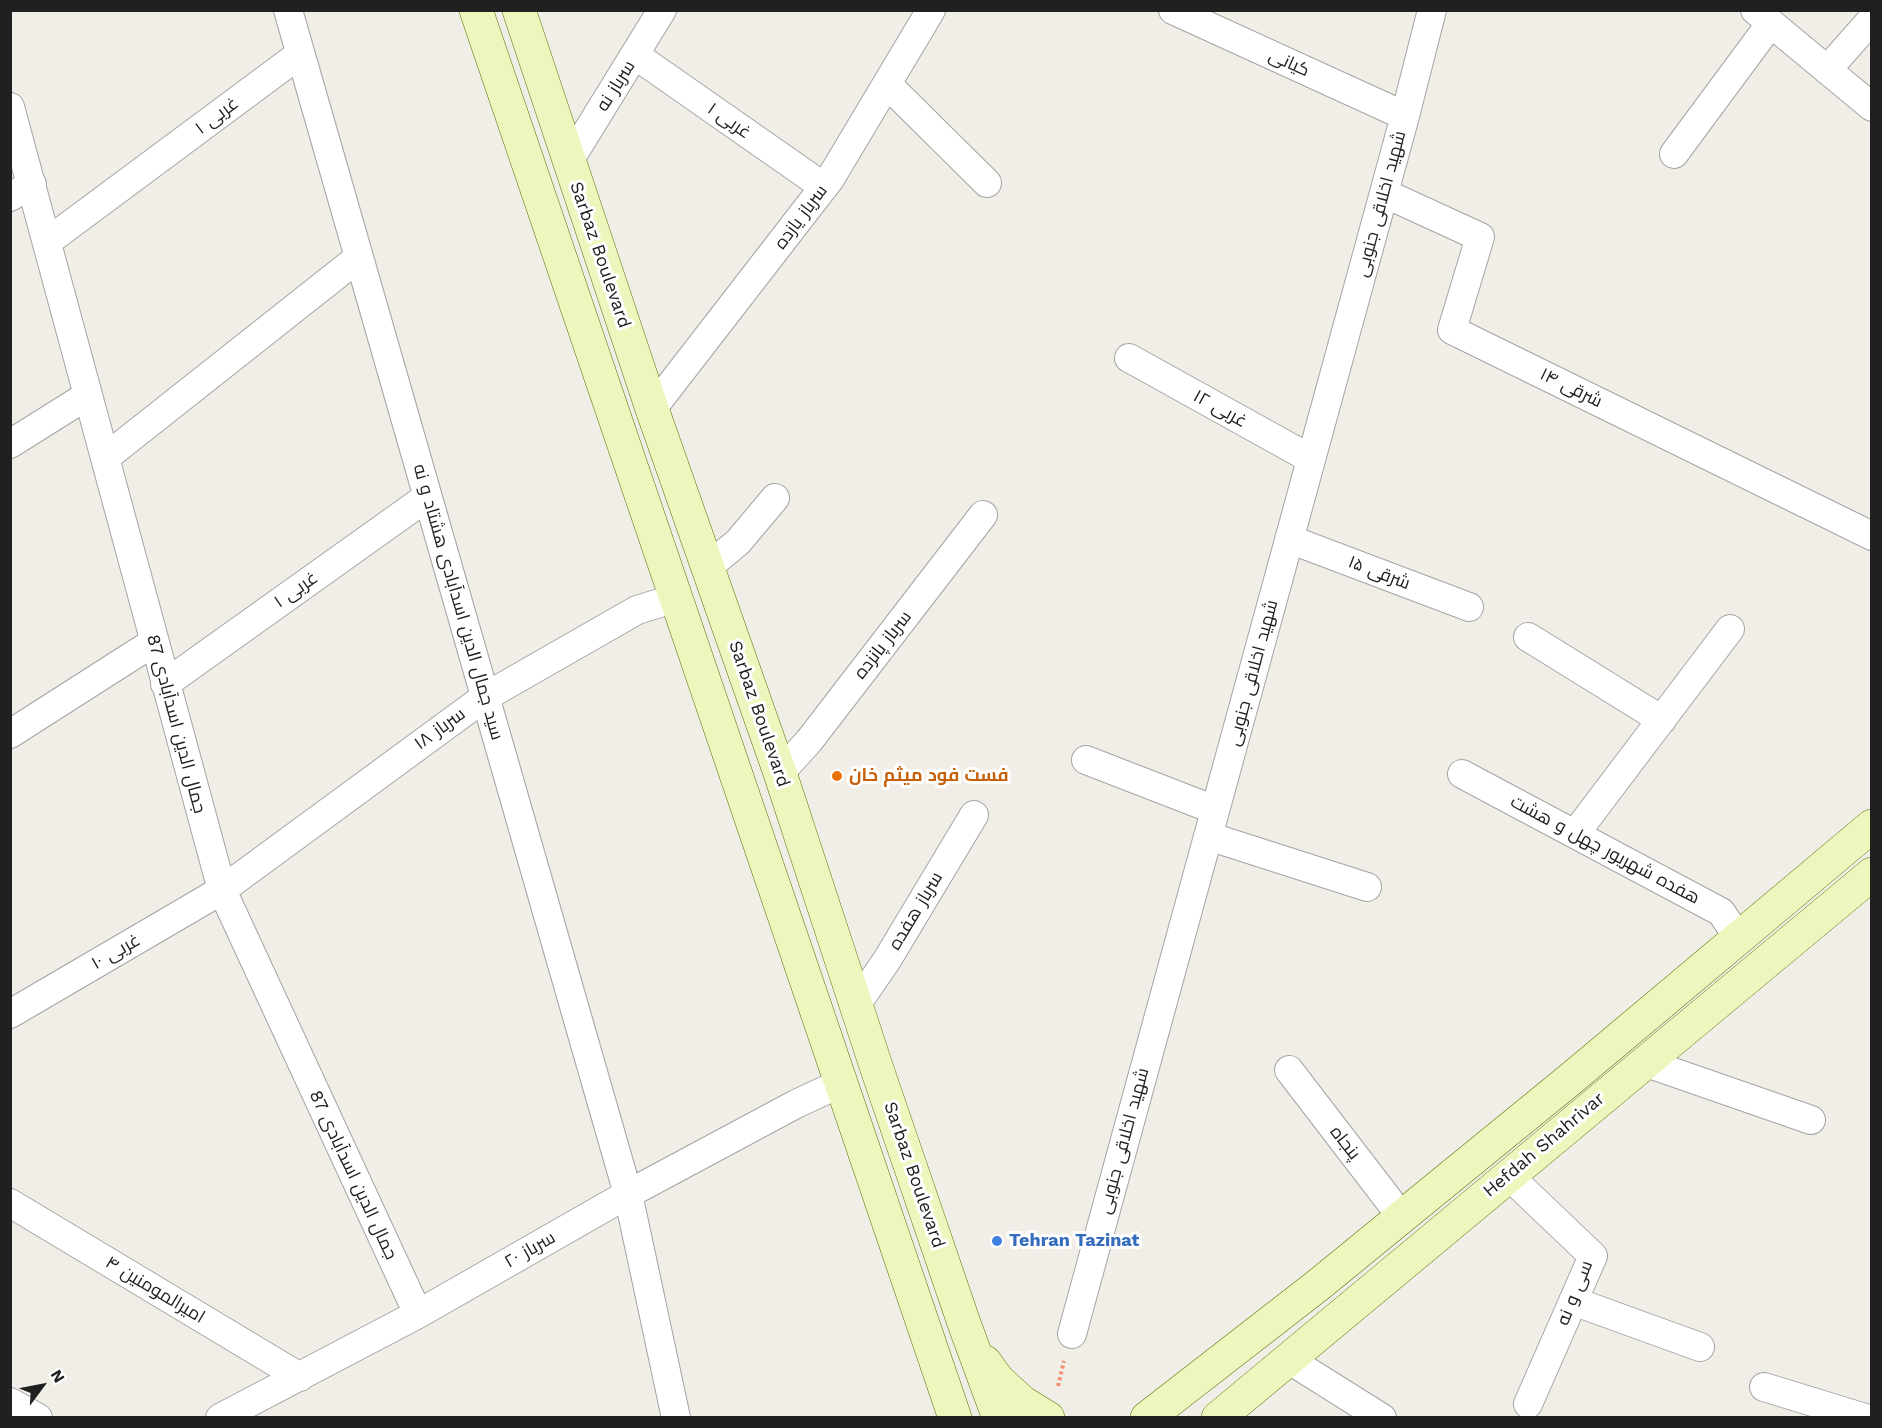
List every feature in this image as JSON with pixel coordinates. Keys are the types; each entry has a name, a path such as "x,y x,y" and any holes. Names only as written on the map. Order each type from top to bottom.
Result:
{"main road":[{"path":"476,10 955,1418"},
{"name":"Sarbaz Boulevard","path":"519,10 652,409 780,773 856,1005 965,1326 999,1418"},
{"path":"1147,1418 1317,1286 1401,1215 1573,1077 1872,826"},
{"name":"Hefdah Shahrivar","path":"1218,1418 1872,874"},
{"path":"965,1326 979,1355 998,1380 1022,1401 1052,1407"}],"street":[{"name":"سید جمال الدین اسدآبادی هشتاد و نه","path":"288,10 628,1194 676,1418"},
{"name":"سرباز نه","path":"569,161 662,10"},
{"name":"سرباز یازده","path":"652,409 824,187 931,10"},
{"name":"کیانی","path":"1173,10 1405,116"},
{"name":"شهید اخلاقی جنوبی","path":"1072,1334 1432,10"},
{"path":"1674,154 1763,17 1872,107"},
{"path":"1827,70 1872,19"},
{"name":"غربی ۱","path":"47,242 300,54"},
{"name":"غربی ۱","path":"635,55 824,187"},
{"path":"887,84 987,183"},
{"name":"جمال الدین اسدآبادی 87","path":"10,107 21,191 47,242 222,890 418,1314"},
{"name":"شرقی ۱۴","path":"1384,192 1480,237 1452,330 1872,536"},
{"path":"105,458 358,258"},
{"name":"غربی ۱۲","path":"1129,358 1311,459"},
{"path":"10,444 88,395"},
{"name":"غربی ۱","path":"165,684 427,497"},
{"path":"708,567 738,542 775,498"},
{"name":"سرباز پانزده","path":"780,773 809,741 984,515"},
{"name":"شرقی ۱۵","path":"1289,539 1469,607"},
{"name":"سرباز ۱۸","path":"222,890 485,697 637,610 676,598"},
{"path":"1575,834 1730,629"},
{"path":"1528,637 1662,720"},
{"path":"10,734 154,642"},
{"path":"1086,760 1211,823 1367,887"},
{"name":"هفده شهریور چهل و هشت","path":"1462,774 1721,912 1738,937"},
{"name":"سرباز هفده","path":"856,1005 887,960 974,815"},
{"name":"غربی ۱۰","path":"10,1014 222,890"},
{"path":"1644,1062 1811,1120"},
{"name":"پنجاه","path":"1289,1070 1401,1215"},
{"name":"سرباز ۲۰","path":"220,1418 418,1314 628,1194 796,1104 841,1083"},
{"name":"سی و نه","path":"1509,1175 1593,1256 1528,1404"},
{"name":"امیرالمومنین ۴","path":"10,1203 300,1377"},
{"path":"1573,1301 1700,1347"},
{"path":"1288,1359 1382,1418"},
{"path":"1764,1386 1864,1418"},
{"path":"10,1402 38,1418"}],"path":[{"path":"1052,1407 1072,1334"}],"place":[{"name":"فست فود میثم خان","path":"837,776"},
{"name":"Tehran Tazinat","path":"997,1241"}]}
